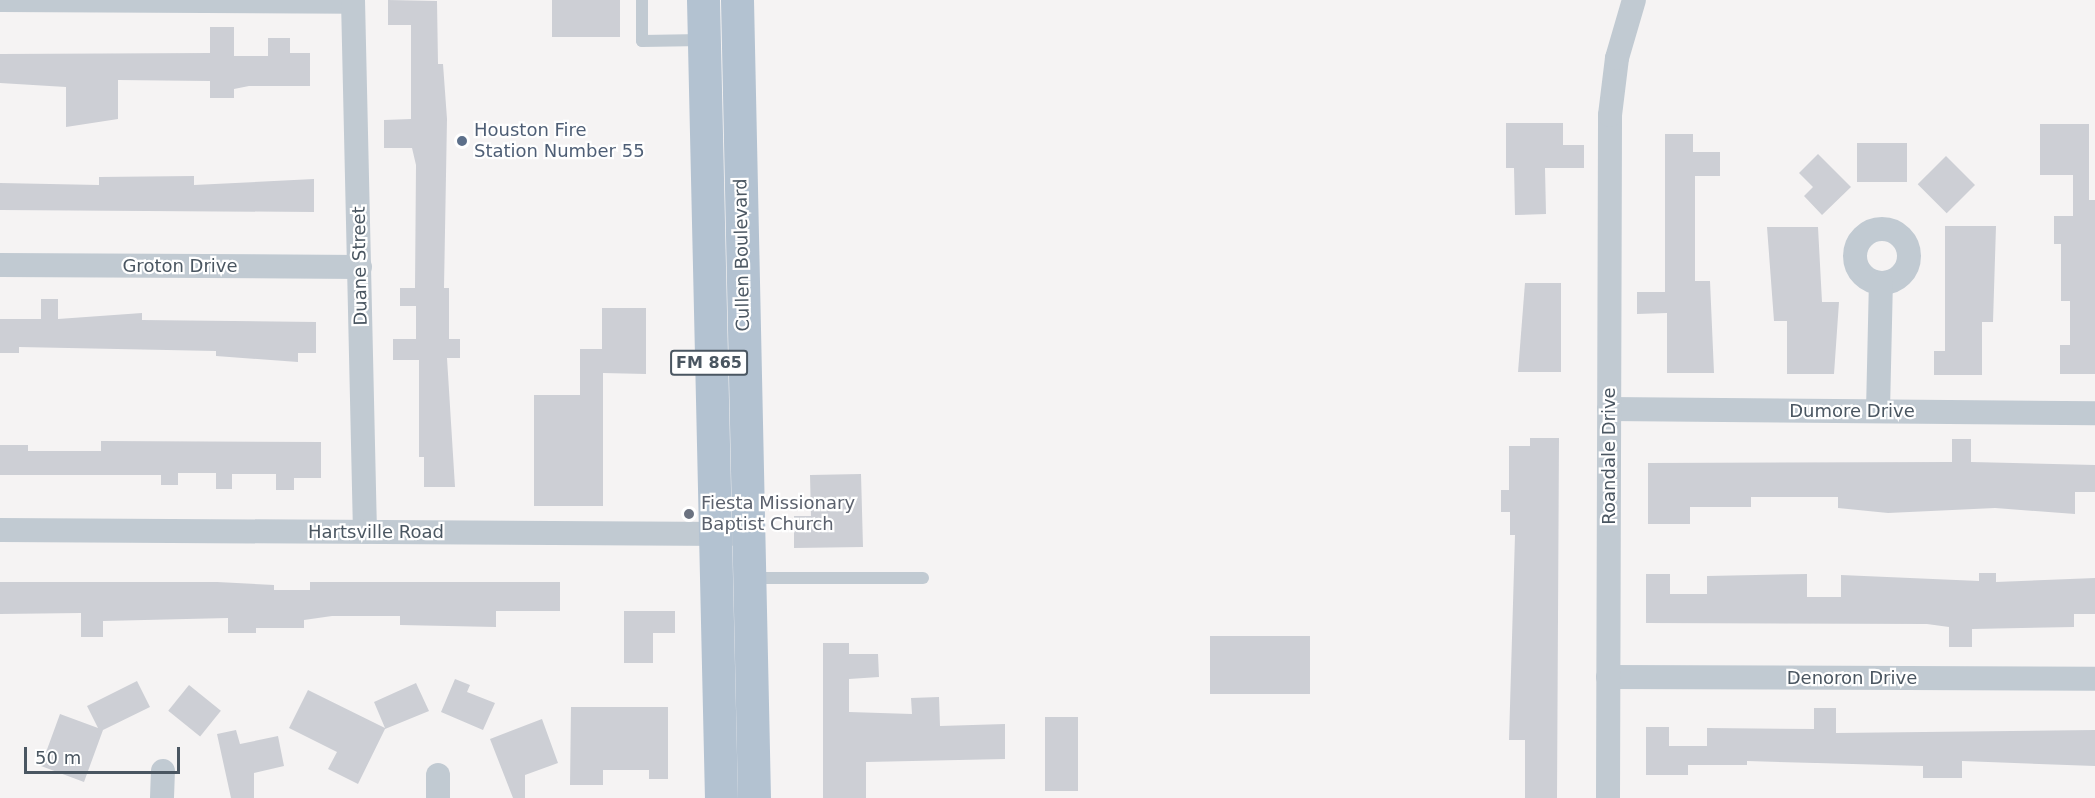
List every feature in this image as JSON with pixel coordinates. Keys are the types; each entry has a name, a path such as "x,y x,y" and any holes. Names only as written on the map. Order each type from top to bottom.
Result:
{"main road":[{"path":"703,22 737,13"},
{"name":"Cullen Boulevard","path":"737,13 742,277 751,533 754,798"},
{"name":"Cullen Boulevard","path":"703,22 713,535 721,798"},
{"path":"707,276 742,277"}],"street":[{"path":"0,0 353,1"},
{"name":"Roandale Drive","path":"1608,798 1610,115 1617,58 1634,0"},
{"name":"Duane Street","path":"353,1 365,532"},
{"name":"Groton Drive","path":"0,265 360,267"},
{"path":"1878,411 1881,283"},
{"name":"Dumore Drive","path":"1609,409 2095,413"},
{"name":"Hartsville Road","path":"0,530 713,535 751,533"},
{"name":"Denoron Drive","path":"1608,677 2095,679"},
{"path":"162,798 163,771"}],"lane":[{"path":"642,0 642,41 703,22"},
{"path":"751,578 923,578"}],"building":[{"path":"388,0 437,1 438,64 443,64 447,119 444,288 449,288 449,339 460,339 460,358 447,358 455,487 424,487 424,457 419,457 419,360 393,360 393,339 416,339 416,306 400,306 400,288 415,288 416,165 412,148 384,148 384,120 411,119 411,25 388,25"},
{"path":"552,0 620,0 620,37 552,37"},
{"path":"210,27 234,27 234,56 268,56 268,38 290,38 290,53 310,53 310,86 249,86 234,89 234,98 210,98 210,81 118,80 118,119 66,127 66,87 0,83 0,54 210,53"},
{"path":"1506,123 1563,123 1563,145 1584,145 1584,168 1545,168 1546,214 1515,215 1514,168 1506,168"},
{"path":"2040,124 2089,124 2089,200 2095,200 2095,374 2060,374 2060,345 2070,345 2070,301 2061,301 2061,244 2054,244 2054,216 2073,216 2073,175 2040,175"},
{"path":"1665,134 1693,134 1693,152 1720,152 1720,176 1695,176 1695,281 1710,281 1714,373 1667,373 1667,313 1637,314 1637,292 1665,292"},
{"path":"1857,143 1907,143 1907,182 1857,182"},
{"path":"1818,154 1851,187 1822,215 1804,196 1813,187 1799,173"},
{"path":"1946,156 1975,185 1947,213 1918,184"},
{"path":"194,176 194,185 314,179 314,212 0,210 0,183 99,185 99,177"},
{"path":"1945,226 1996,226 1993,322 1982,322 1982,375 1934,375 1934,351 1945,351"},
{"path":"1767,227 1818,227 1822,302 1839,302 1834,374 1787,374 1787,321 1774,321"},
{"path":"1525,283 1561,283 1561,372 1518,372"},
{"path":"41,299 58,299 58,319 142,313 142,320 316,322 316,353 298,353 298,362 216,356 216,351 19,347 19,353 0,353 0,319 41,319"},
{"path":"602,308 646,308 646,374 603,373 603,506 534,506 534,395 580,395 580,349 602,349"},
{"path":"1530,438 1559,438 1557,798 1525,798 1525,740 1509,740 1515,535 1510,535 1510,512 1501,512 1501,490 1509,490 1509,446 1530,446"},
{"path":"1952,439 1971,439 1971,462 2095,465 2095,492 2075,492 2075,514 1995,508 1888,513 1838,508 1838,497 1751,497 1751,507 1690,507 1690,524 1648,524 1648,463 1952,462"},
{"path":"101,441 321,442 321,478 294,478 294,490 276,490 276,474 232,474 232,489 216,489 216,473 178,473 178,485 161,485 161,475 0,475 0,445 28,445 28,451 101,451"},
{"path":"861,474 863,547 794,548 794,516 811,516 810,475"},
{"path":"1979,573 1996,573 1996,582 2095,578 2095,614 2074,614 2074,627 1972,629 1972,647 1949,647 1949,627 1927,624 1646,623 1646,574 1670,574 1670,594 1707,594 1707,576 1807,574 1807,597 1841,597 1841,575 1979,581"},
{"path":"0,582 217,582 274,585 274,590 310,590 310,582 560,582 560,611 496,611 496,627 400,625 400,616 332,616 304,620 304,628 256,628 256,633 228,633 228,618 103,621 103,637 81,637 81,613 0,614"},
{"path":"624,611 675,611 675,633 653,633 653,663 624,663"},
{"path":"1210,636 1310,636 1310,694 1210,694"},
{"path":"823,643 849,643 849,654 878,654 879,677 849,679 849,712 912,714 911,698 939,697 940,726 1005,724 1005,759 866,762 866,798 823,798"},
{"path":"455,679 470,685 467,692 495,703 483,730 441,712"},
{"path":"137,681 150,707 103,730 84,782 41,766 60,714 98,728 87,706"},
{"path":"416,683 429,711 385,729 358,784 328,769 337,752 289,728 308,690 385,728 374,702"},
{"path":"189,685 221,711 200,736 168,711"},
{"path":"571,707 668,707 668,779 649,779 649,770 603,770 603,785 570,785"},
{"path":"1814,708 1836,708 1836,733 2095,730 2095,766 1962,761 1962,778 1923,778 1923,766 1747,761 1747,765 1688,765 1688,775 1646,775 1646,727 1669,727 1669,746 1707,746 1707,728 1814,729"},
{"path":"1045,717 1078,717 1078,791 1045,791"},
{"path":"542,719 558,763 525,775 525,798 513,798 490,739"},
{"path":"236,730 240,744 278,736 284,766 254,773 254,798 231,798 217,734"}],"place":[{"name":"Houston Fire Station Number 55","path":"462,141"},
{"name":"Fiesta Missionary Baptist Church","path":"689,514"}]}
